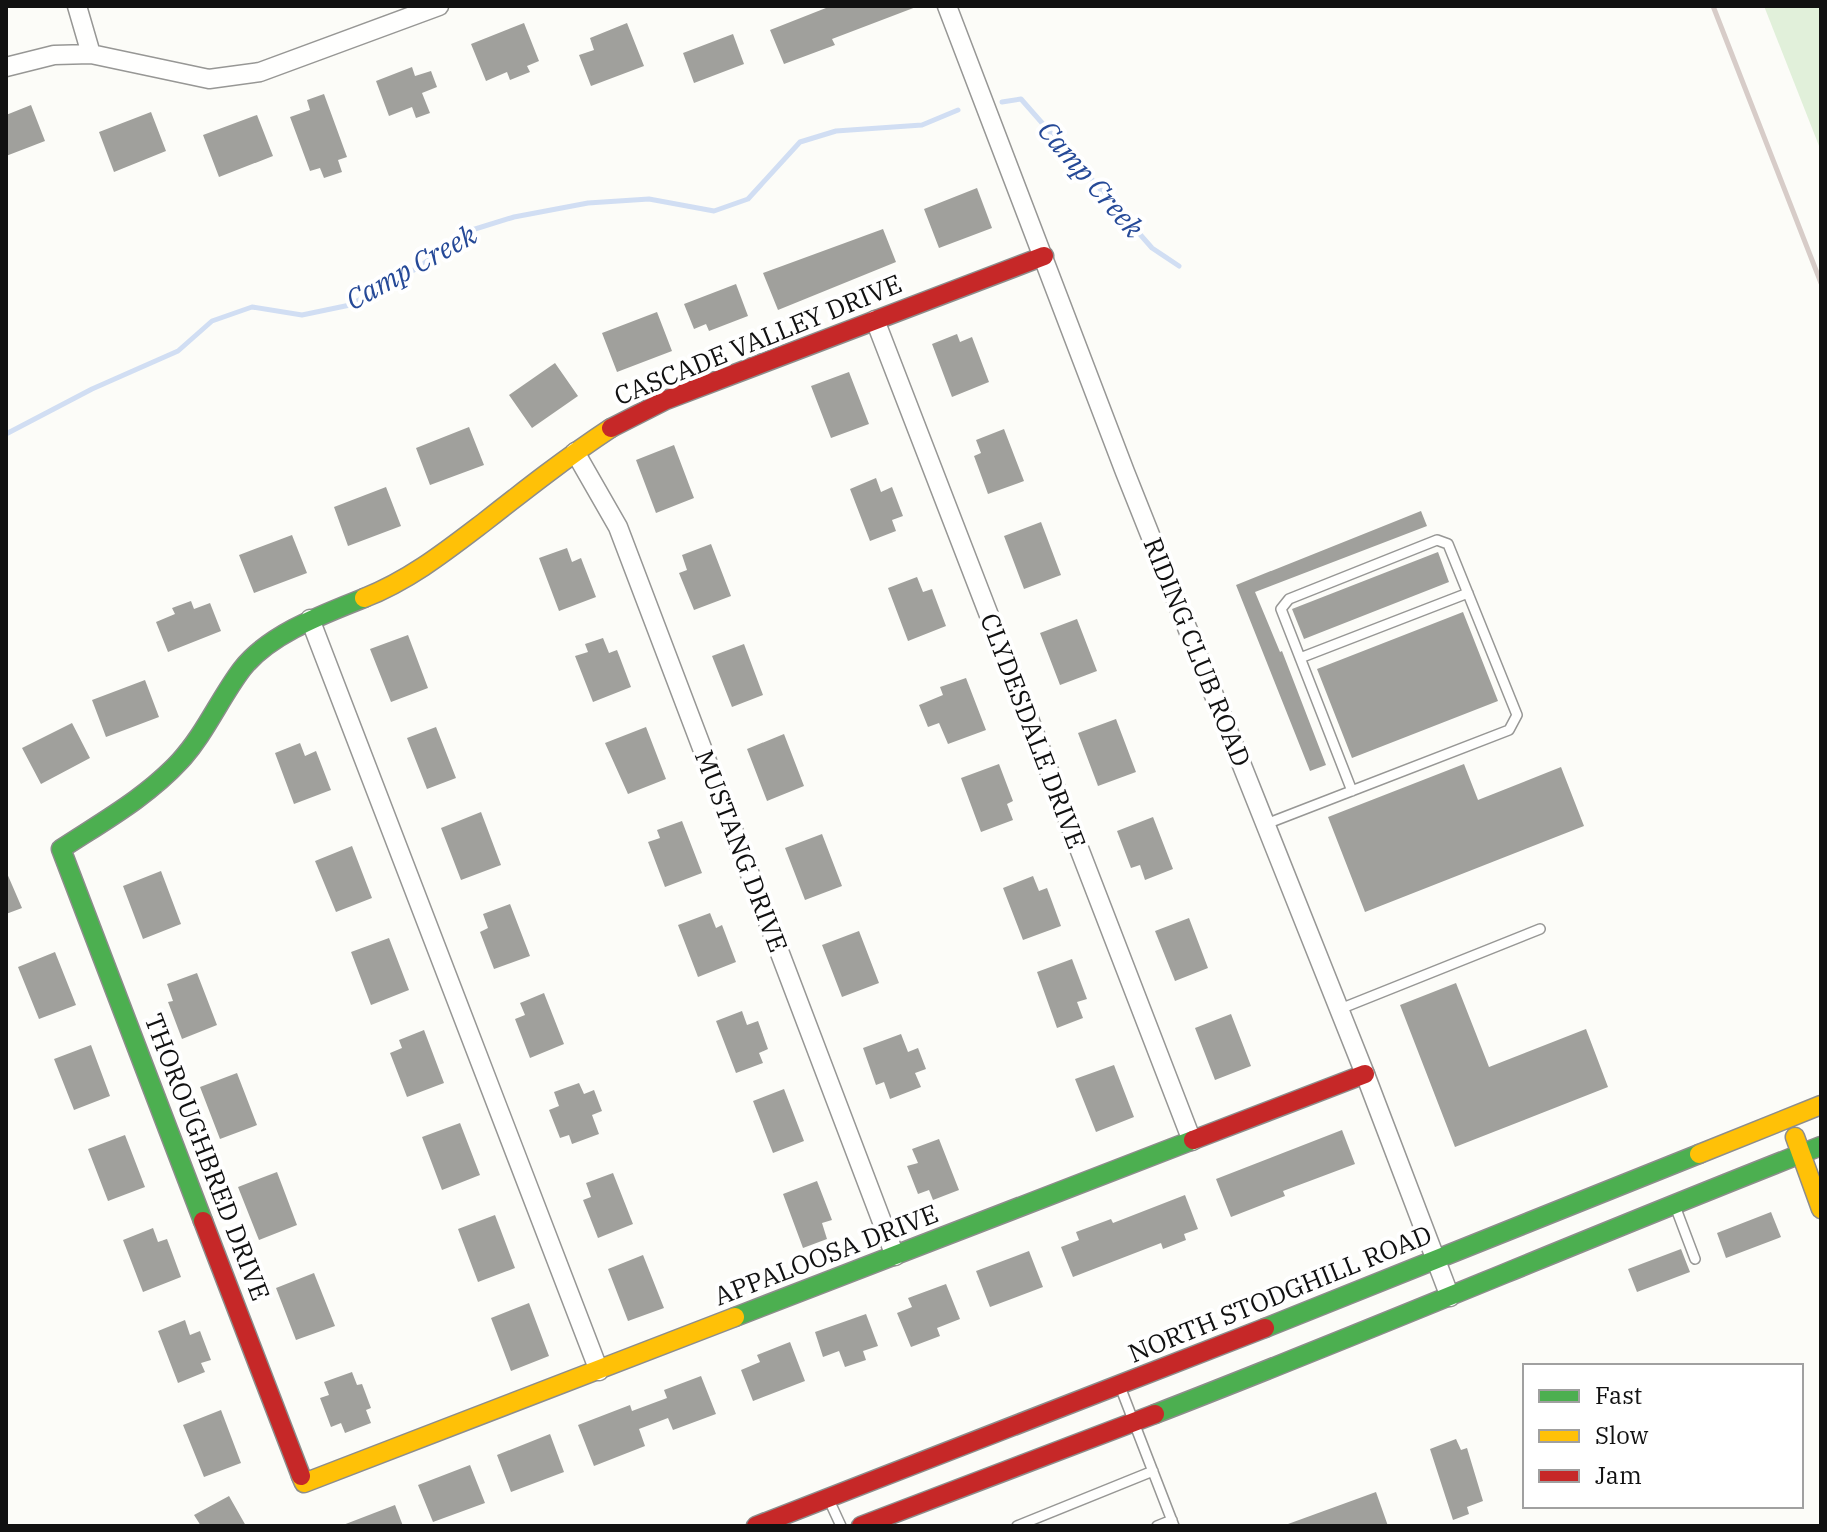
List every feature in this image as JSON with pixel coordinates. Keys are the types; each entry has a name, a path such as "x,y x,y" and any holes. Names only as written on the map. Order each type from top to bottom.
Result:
{"street":[{"path":"77,6 91,54"},
{"path":"6,67 54,55 91,54 209,79 260,72 413,10 439,6"},
{"name":"RIDING CLUB ROAD","path":"947,6 1125,472 1340,1009 1450,1297"},
{"name":"CASCADE VALLEY DRIVE","path":"61,849 141,796 181,760 244,666 280,637 310,619 382,591 426,566 575,452 622,421 666,400 1044,256"},
{"name":"CLYDESDALE DRIVE","path":"875,320 1192,1141"},
{"name":"MUSTANG DRIVE","path":"575,452 618,527 895,1256"},
{"path":"310,619 599,1371"},
{"name":"THOROUGHBRED DRIVE","path":"61,849 304,1483"},
{"name":"APPALOOSA DRIVE","path":"304,1483 1365,1074"},
{"name":"NORTH STODGHILL ROAD","path":"756,1526 1120,1386 1821,1105"},
{"path":"1788,1118 1821,1209"},
{"path":"861,1526 1450,1297 1674,1203 1821,1146"}],"lane":[{"path":"1266,824 1352,791 1509,730 1517,715 1448,544 1437,540 1289,599 1281,609 1352,791"},
{"path":"1300,658 1468,593"},
{"path":"1340,1009 1540,929"},
{"path":"1674,1203 1695,1259"},
{"path":"1120,1386 1173,1523 1157,1526"},
{"path":"1017,1526 1153,1471"},
{"path":"828,1498 841,1526"}],"green space":[{"path":"1764,6 1821,6 1821,151"}],"building":[{"path":"831,6 916,7 832,39 835,45 784,64 770,30"},
{"path":"524,23 539,61 527,66 530,72 510,80 507,72 486,81 471,44"},
{"path":"627,23 644,66 591,86 579,55 594,50 590,38"},
{"path":"733,34 744,64 694,83 683,53"},
{"path":"412,67 415,76 431,71 437,87 422,93 430,113 416,118 412,107 389,116 376,81"},
{"path":"324,94 347,157 338,160 342,172 324,178 320,168 310,171 290,117 310,110 307,100"},
{"path":"31,105 45,141 6,156 6,115"},
{"path":"151,112 166,151 114,172 99,132"},
{"path":"257,115 273,156 219,177 203,135"},
{"path":"977,188 992,228 939,248 924,209"},
{"path":"883,229 896,262 778,310 763,273"},
{"path":"736,284 748,316 709,331 706,324 694,329 684,304"},
{"path":"657,312 672,351 617,372 602,333"},
{"path":"957,334 960,342 972,337 989,382 952,397 932,344"},
{"path":"555,363 578,396 532,428 509,395"},
{"path":"849,372 869,424 831,438 811,386"},
{"path":"469,427 484,465 430,485 416,448"},
{"path":"1004,429 1024,481 988,494 974,456 981,453 976,440"},
{"path":"674,445 694,498 656,513 636,460"},
{"path":"876,478 881,492 892,487 903,516 892,520 896,531 870,541 850,489"},
{"path":"386,487 401,526 348,546 334,507"},
{"path":"1421,511 1427,526 1255,592 1282,651 1326,765 1310,771 1236,585"},
{"path":"1041,522 1061,575 1024,589 1004,536"},
{"path":"292,535 307,573 254,593 239,555"},
{"path":"711,544 731,596 694,610 679,573 687,570 682,555"},
{"path":"567,548 572,562 581,558 596,597 559,611 539,558"},
{"path":"1438,552 1449,582 1304,639 1292,609"},
{"path":"917,577 923,592 932,589 946,626 908,641 888,588"},
{"path":"191,601 194,609 210,603 221,631 168,652 156,622 175,614 172,608"},
{"path":"1463,612 1498,701 1352,758 1317,669"},
{"path":"1077,619 1097,671 1060,685 1040,633"},
{"path":"408,635 428,688 391,702 370,649"},
{"path":"603,638 609,653 617,650 631,687 593,702 575,656 588,652 585,644"},
{"path":"744,644 763,695 732,707 712,656"},
{"path":"966,678 986,730 948,744 939,723 928,727 919,705 943,695 940,687"},
{"path":"145,680 159,717 106,737 92,700"},
{"path":"1116,719 1136,772 1098,786 1078,733"},
{"path":"72,723 90,758 41,784 22,748"},
{"path":"436,727 456,778 427,789 407,738"},
{"path":"646,727 666,779 628,794 605,743"},
{"path":"784,734 804,786 767,801 747,749"},
{"path":"300,743 305,756 316,751 331,790 294,804 275,753"},
{"path":"999,764 1013,801 1007,804 1013,820 981,832 961,778"},
{"path":"1464,764 1478,800 1561,767 1584,826 1365,912 1328,817"},
{"path":"481,812 501,865 461,880 441,828"},
{"path":"1153,817 1173,869 1145,880 1140,865 1131,868 1117,831"},
{"path":"682,821 702,873 665,887 648,842 660,838 657,830"},
{"path":"822,834 842,886 805,900 785,848"},
{"path":"352,846 372,898 336,912 315,861"},
{"path":"6,871 22,908 6,914"},
{"path":"161,871 181,924 143,939 123,886"},
{"path":"1033,876 1039,891 1047,888 1061,926 1023,940 1003,888"},
{"path":"510,904 530,956 494,969 480,932 488,928 483,914"},
{"path":"710,913 716,928 722,925 736,962 698,977 678,925"},
{"path":"1189,918 1208,968 1175,981 1155,931"},
{"path":"859,931 879,983 842,997 822,945"},
{"path":"389,938 409,990 371,1005 351,952"},
{"path":"55,952 76,1005 39,1019 18,967"},
{"path":"1072,959 1087,999 1077,1002 1083,1018 1057,1028 1037,972"},
{"path":"197,973 217,1025 182,1039 168,1002 173,1001 167,984"},
{"path":"1456,983 1489,1067 1586,1029 1608,1087 1455,1147 1400,1005"},
{"path":"544,993 564,1044 530,1058 515,1019 525,1015 520,1003"},
{"path":"742,1011 747,1025 758,1021 768,1049 759,1053 763,1063 736,1073 716,1021"},
{"path":"1231,1014 1251,1066 1215,1080 1195,1028"},
{"path":"424,1030 444,1083 407,1097 390,1053 402,1048 399,1040"},
{"path":"901,1034 908,1052 918,1048 926,1069 915,1073 921,1087 890,1099 884,1082 876,1085 863,1048"},
{"path":"91,1045 110,1096 74,1110 54,1059"},
{"path":"1114,1065 1134,1117 1096,1132 1075,1079"},
{"path":"237,1073 257,1125 220,1139 200,1087"},
{"path":"579,1083 584,1094 594,1090 602,1111 592,1115 599,1134 572,1144 569,1135 560,1138 549,1110 559,1106 554,1092"},
{"path":"784,1089 804,1141 773,1153 753,1101"},
{"path":"460,1123 480,1175 442,1190 422,1137"},
{"path":"1342,1130 1355,1164 1283,1191 1285,1196 1231,1217 1216,1179"},
{"path":"125,1135 145,1187 108,1201 88,1149"},
{"path":"939,1139 959,1190 933,1200 929,1190 918,1194 907,1166 918,1163 912,1149"},
{"path":"277,1172 297,1225 259,1240 238,1187"},
{"path":"613,1173 633,1224 598,1238 583,1200 591,1197 586,1183"},
{"path":"817,1181 832,1220 822,1223 827,1239 803,1248 783,1194"},
{"path":"1185,1195 1198,1229 1184,1234 1186,1240 1163,1249 1161,1243 1073,1277 1061,1247 1079,1240 1076,1232 1111,1219 1113,1223"},
{"path":"1771,1212 1781,1237 1726,1258 1717,1233"},
{"path":"495,1215 515,1268 478,1282 458,1229"},
{"path":"153,1228 158,1242 167,1239 181,1277 143,1292 123,1240"},
{"path":"1681,1249 1690,1272 1637,1292 1628,1269"},
{"path":"1029,1251 1043,1287 990,1307 976,1271"},
{"path":"643,1255 664,1308 628,1321 608,1269"},
{"path":"314,1273 335,1326 296,1340 276,1288"},
{"path":"946,1284 960,1319 937,1328 940,1336 911,1347 897,1313 912,1307 908,1298"},
{"path":"529,1303 549,1356 511,1371 491,1318"},
{"path":"866,1314 878,1346 863,1351 866,1360 845,1367 839,1351 823,1357 815,1332"},
{"path":"185,1320 190,1335 200,1331 211,1360 201,1363 205,1372 178,1383 158,1331"},
{"path":"790,1342 805,1381 753,1401 741,1370 760,1362 757,1355"},
{"path":"352,1372 357,1385 362,1384 371,1408 366,1410 371,1423 345,1433 341,1423 331,1427 320,1398 329,1395 324,1382"},
{"path":"701,1376 716,1414 673,1430 668,1418 639,1429 645,1446 594,1466 578,1425 630,1405 632,1411 667,1398 664,1390"},
{"path":"221,1410 241,1463 204,1477 183,1425"},
{"path":"550,1434 564,1472 511,1492 497,1455"},
{"path":"1456,1439 1461,1450 1467,1448 1483,1501 1467,1507 1469,1514 1453,1520 1430,1449"},
{"path":"470,1465 485,1503 433,1522 418,1485"},
{"path":"1376,1492 1388,1526 1288,1526 1288,1524"},
{"path":"229,1496 246,1526 201,1526 194,1515"},
{"path":"395,1505 403,1526 343,1526 343,1525"}],"waterway":[{"name":"Camp Creek","path":"1002,102 1021,99 1152,248 1179,266"},
{"name":"Camp Creek","path":"6,434 92,389 178,351 212,321 252,307 302,315 350,305 421,266 459,234 514,217 588,203 649,199 714,211 748,199 800,142 836,131 922,125 958,110"}],"railway":[{"path":"1713,6 1821,283"}],"traffic: fast":[{"path":"203,1221 61,849 124,808 167,774 197,739 242,669 267,645 298,626 364,598"},
{"path":"735,1317 1193,1140"},
{"path":"1155,1414 1821,1146"},
{"path":"1265,1328 1699,1154"}],"traffic: slow":[{"path":"364,598 426,565 611,428"},
{"path":"1699,1154 1821,1105"},
{"path":"1795,1137 1821,1209"},
{"path":"301,1476 304,1483 735,1317"}],"traffic: jam":[{"path":"611,428 666,400 1044,256"},
{"path":"1193,1140 1365,1074"},
{"path":"203,1221 301,1476"},
{"path":"756,1526 1265,1328"},
{"path":"861,1526 1155,1414"}]}
